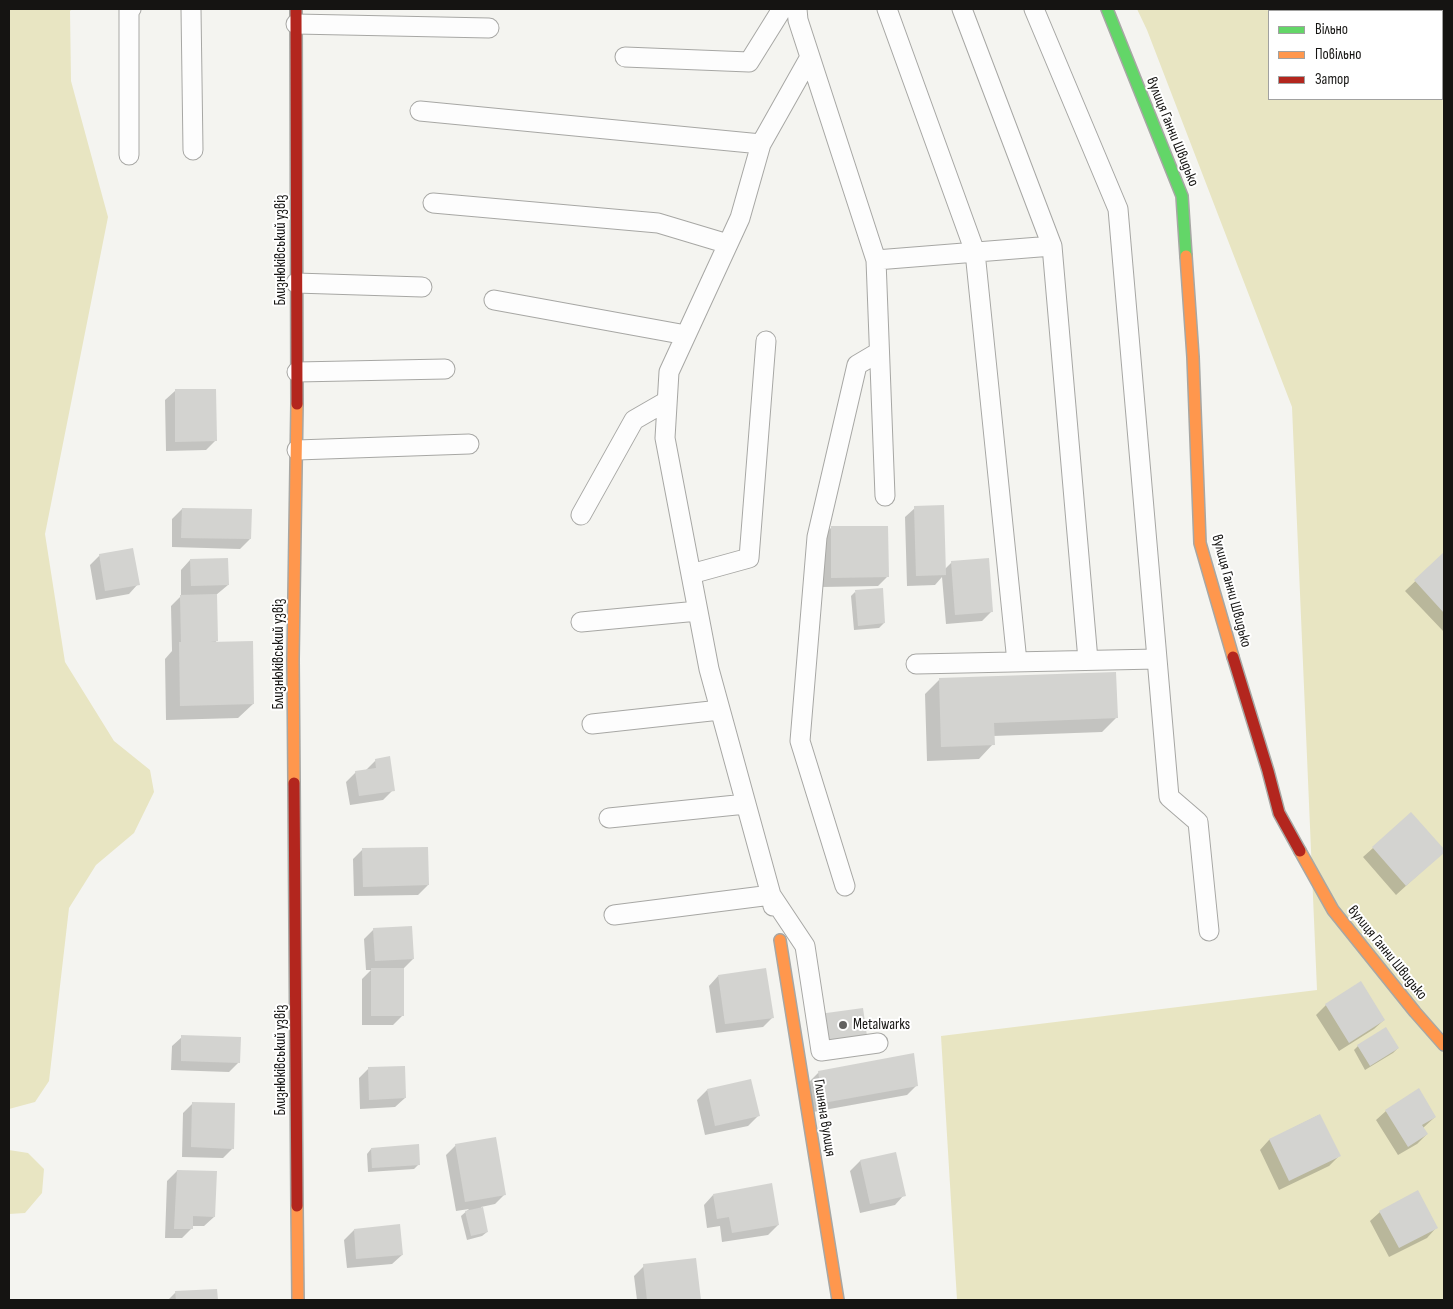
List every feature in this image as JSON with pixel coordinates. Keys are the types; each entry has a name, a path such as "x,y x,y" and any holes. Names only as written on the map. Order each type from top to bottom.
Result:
{"street":[{"name":"вулиця Ганни Швидько","path":"1107,9 1182,196 1193,356 1200,543 1279,813 1333,910 1444,1045"},
{"name":"Близнюківський узвіз","path":"296,16 297,450 293,659 298,1300"},
{"name":"Глиняна вулиця","path":"780,940 838,1300"}],"lane":[{"path":"129,155 129,10 131,9"},
{"path":"191,9 193,150"},
{"path":"625,56 749,62 782,9"},
{"path":"797,9 798,20 876,260 885,496"},
{"path":"887,9 975,252 1017,662"},
{"path":"962,9 1052,246 1088,660"},
{"path":"1034,9 1118,210 1169,797 1198,822 1209,931"},
{"path":"296,16 489,28"},
{"path":"780,940 771,896 709,669 665,438 669,372 740,218 761,144 810,57"},
{"path":"420,111 761,144"},
{"path":"433,203 658,223 728,244"},
{"path":"876,260 1052,246"},
{"path":"296,283 422,287"},
{"path":"494,300 686,335"},
{"path":"690,574 748,558 766,341"},
{"path":"845,886 800,741 817,537 858,365 879,352"},
{"path":"297,372 445,369"},
{"path":"581,515 634,420 667,401"},
{"path":"297,450 469,444"},
{"path":"581,622 698,611"},
{"path":"916,664 1157,659"},
{"path":"592,724 720,710"},
{"path":"609,818 746,804"},
{"path":"614,916 771,896"},
{"path":"771,896 806,946 821,1051 878,1043"}],"shaded area":[{"path":"9,9 72,9 70,11 71,81 108,217 45,534 65,662 114,741 150,770 154,792 134,833 96,865 69,908 49,1081 35,1102 9,1109"},
{"path":"1137,9 1444,9 1444,1300 957,1300 941,1036 1317,990 1292,407 1147,30"},
{"path":"9,1150 28,1153 44,1169 42,1193 25,1213 9,1214"}],"building":[{"path":"175,389 216,389 217,441 175,442"},
{"path":"944,505 946,575 916,576 914,506"},
{"path":"182,508 252,509 251,539 181,538"},
{"path":"831,526 888,526 889,577 831,578"},
{"path":"133,548 140,585 105,591 99,554"},
{"path":"1444,552 1444,613 1414,580"},
{"path":"228,558 229,585 191,586 190,559"},
{"path":"989,558 993,612 955,615 951,561"},
{"path":"883,588 885,623 858,626 855,590"},
{"path":"217,594 218,641 210,642 253,641 254,704 180,706 180,595"},
{"path":"1116,672 1118,718 994,723 995,745 941,747 939,678"},
{"path":"390,756 395,791 359,796 355,771 376,768 375,759"},
{"path":"1411,812 1444,849 1444,853 1406,886 1372,847"},
{"path":"428,847 429,885 363,887 362,848"},
{"path":"412,926 414,959 375,961 373,928"},
{"path":"371,968 404,968 404,1016 371,1016"},
{"path":"766,968 774,1018 725,1024 718,975"},
{"path":"1361,981 1385,1020 1349,1043 1325,1004"},
{"name":"Metalwarks","path":"863,1008 867,1036 823,1042 819,1014"},
{"path":"1386,1027 1399,1048 1370,1066 1357,1045"},
{"path":"181,1035 241,1037 240,1063 181,1061"},
{"path":"914,1053 918,1086 823,1103 818,1071"},
{"path":"405,1066 406,1098 369,1100 368,1067"},
{"path":"751,1079 760,1116 715,1126 707,1089"},
{"path":"1419,1088 1436,1117 1422,1125 1428,1134 1408,1147 1385,1110"},
{"path":"192,1102 235,1103 234,1149 191,1147"},
{"path":"1320,1114 1341,1156 1289,1181 1269,1139"},
{"path":"496,1137 506,1195 465,1202 455,1144"},
{"path":"419,1144 420,1165 372,1168 371,1148"},
{"path":"896,1152 906,1196 870,1204 860,1160"},
{"path":"177,1170 217,1171 215,1217 193,1216 193,1229 174,1229"},
{"path":"772,1183 779,1225 732,1233 729,1217 717,1219 713,1194"},
{"path":"1418,1190 1438,1228 1399,1248 1379,1211"},
{"path":"483,1207 488,1232 471,1236 465,1211"},
{"path":"400,1224 403,1255 356,1259 354,1229"},
{"path":"696,1258 701,1300 647,1300 643,1264"},
{"path":"217,1289 218,1300 176,1300 175,1291"}],"traffic: fast":[{"path":"1107,9 1182,196 1186,256"}],"traffic: slow":[{"path":"1186,256 1193,357 1200,543 1233,657"},
{"path":"294,783 293,659 297,404"},
{"path":"1300,851 1333,910 1444,1045"},
{"path":"780,940 838,1300"},
{"path":"297,1206 298,1300"}],"traffic: jam":[{"path":"296,9 297,404"},
{"path":"1233,657 1279,813 1300,851"},
{"path":"294,783 297,1206"}],"place":[{"name":"Metalwarks","path":"843,1025"}]}
